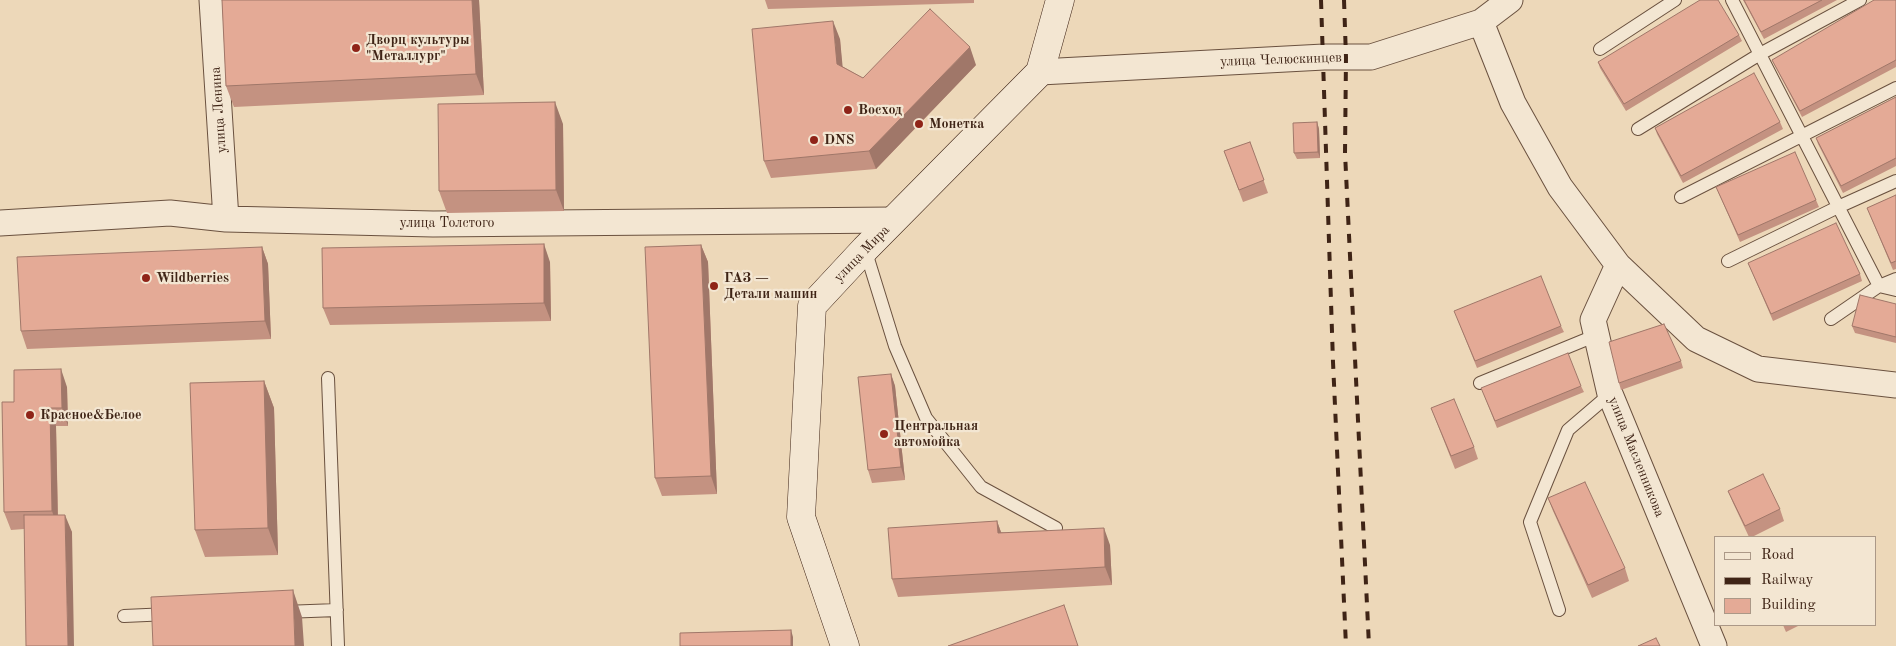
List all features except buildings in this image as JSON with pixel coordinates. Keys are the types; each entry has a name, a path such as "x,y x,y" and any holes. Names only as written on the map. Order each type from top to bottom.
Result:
{"street":[{"name":"улица Ленина","path":"212,0 226,219"},
{"name":"улица Мира","path":"845,646 802,517 812,306 865,249 1040,72 1060,0"},
{"name":"улица Челюскинцев","path":"1040,72 1324,57 1371,58 1481,22 1510,0"},
{"path":"1481,22 1513,103 1560,187 1618,265 1696,338 1758,369 1896,385"},
{"name":"улица Толстого","path":"0,222 170,213 226,219 433,224 894,220"},
{"name":"улица Масленникова","path":"1618,265 1593,320 1610,394 1714,646"}],"lane":[{"path":"1600,49 1675,0"},
{"path":"1732,0 1879,286 1896,290"},
{"path":"1638,129 1760,54 1860,0"},
{"path":"1681,197 1896,88"},
{"path":"1728,261 1896,181"},
{"path":"865,249 895,346 926,418 981,487 1056,528"},
{"path":"1831,319 1879,286 1896,279"},
{"path":"1480,383 1597,335"},
{"path":"328,378 338,646"},
{"path":"1559,610 1530,522 1568,430 1610,394"},
{"path":"269,612 336,610"},
{"path":"124,616 182,614"}],"railway":[{"path":"1321,0 1333,362 1346,646"},
{"path":"1344,0 1346,57 1345,153 1369,646"}],"place":[{"name":"Дворц культуры \"Металлург\"","path":"356,48"},
{"name":"Восход","path":"848,110"},
{"name":"Монетка","path":"919,124"},
{"name":"DNS","path":"814,140"},
{"name":"Wildberries","path":"146,278"},
{"name":"ГАЗ — Детали машин","path":"714,286"},
{"name":"Красное&Белое","path":"30,415"},
{"name":"Центральная автомойка","path":"884,434"}]}
